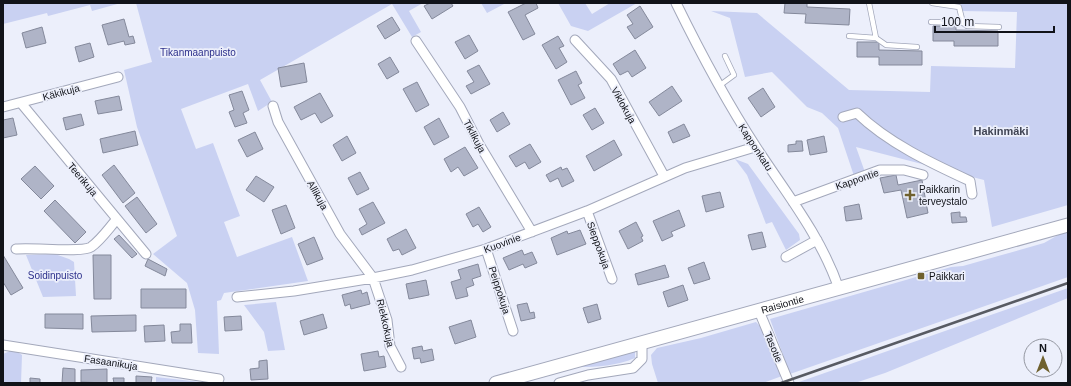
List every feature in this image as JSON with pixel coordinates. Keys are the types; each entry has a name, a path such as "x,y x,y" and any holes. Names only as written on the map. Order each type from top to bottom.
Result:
{"main road":[{"name":"Raisiontie","path":"496,383 1068,225"}],"street":[{"name":"Kapponkatu","path":"676,3 719,86 756,147 794,202 817,240 832,268 839,289"},
{"name":"Viklokuja","path":"575,40 610,80 664,176"},
{"name":"Tiklikuja","path":"416,41 460,108 479,144 532,232"},
{"name":"Käkikuja","path":"3,107 118,77"},
{"name":"Teerikuja","path":"21,103 146,254"},
{"name":"Allikuja","path":"273,106 278,122 340,234 373,278"},
{"path":"843,117 857,113 866,122 898,143 970,181 972,194"},
{"name":"Kuovinie","path":"237,297 294,291 373,278 412,270 486,249 587,211 664,176 704,161 756,147"},
{"name":"Kappontie","path":"794,202 880,170 904,170 922,175"},
{"name":"Sieppokuja","path":"587,211 612,279"},
{"path":"16,249 32,247 80,250 90,247 117,220"},
{"path":"786,257 817,240"},
{"name":"Peippokuja","path":"486,249 513,331"},
{"name":"Riekkokuja","path":"373,278 387,320 390,346 401,367"},
{"name":"Tasotie","path":"759,311 789,383"},
{"path":"559,383 588,375 633,368 642,359 642,343"},
{"name":"Fasaanikuja","path":"3,345 219,379"}],"lane":[{"path":"868,3 876,38"},
{"path":"932,3 959,7 963,23"},
{"path":"931,22 963,23 967,26 999,27"},
{"path":"850,36 876,38 886,45 917,47"},
{"path":"719,86 734,75 725,56"}],"green space":[{"path":"3,3 121,3 92,11 90,5 48,16 47,13 3,24"},
{"name":"Tikanmaanpuisto","path":"136,3 423,3 409,11 421,32 412,37 392,4 260,80 272,102 258,111 248,84 181,109 196,149 213,143 240,216 224,222 237,257 292,237 308,281 224,293 221,300 217,301 219,354 198,353 195,310 187,283 153,254 177,236 137,127 124,70 152,62"},
{"path":"481,3 506,3 487,13"},
{"path":"558,3 585,3 592,14 610,3 637,3 588,31 571,26"},
{"path":"961,3 1068,3 1068,205 992,227 984,180 856,147 866,175 855,179 838,128 822,113 807,107 772,72 745,77 730,18 711,11 757,13 849,90 930,92 931,66 1015,68 1017,12 961,11"},
{"path":"735,159 748,164 799,234 800,240 786,250 772,222 766,224 747,175"},
{"path":"1068,232 1068,277 790,374 770,319 951,267 963,266 1044,243 1060,234"},
{"name":"Soidinpuisto","path":"55,254 74,262 76,296 43,297 26,255"},
{"path":"1068,288 1068,298 885,373 855,383 796,383"},
{"path":"276,302 285,350 268,351 264,332 244,305"},
{"path":"756,322 761,327 782,376 763,383 658,383 652,364 651,355 657,348 701,338"},
{"path":"10,351 16,351 22,355 21,383 3,383 3,354"},
{"path":"635,351 635,358 621,363 578,367"},
{"path":"156,377 209,383 156,383"}],"building":[{"path":"430,3 451,3 453,6 432,19 424,6"},
{"path":"526,3 536,3 538,8 525,15 535,34 523,40 508,12"},
{"path":"785,3 807,3 807,7 850,9 849,25 805,23 806,14 784,13"},
{"path":"640,6 653,27 635,39 627,27 633,24 627,15"},
{"path":"392,17 400,30 385,39 377,26"},
{"path":"124,19 129,37 133,36 135,43 125,45 124,41 108,45 102,25"},
{"path":"933,26 956,26 956,30 998,31 998,46 954,46 954,41 933,41"},
{"path":"42,27 46,43 26,48 22,33"},
{"path":"469,35 478,51 465,59 455,42"},
{"path":"558,36 564,46 559,48 567,62 556,69 542,45"},
{"path":"857,42 879,42 879,50 922,51 922,65 879,65 879,57 857,57"},
{"path":"90,43 94,57 79,62 75,47"},
{"path":"635,50 646,68 632,77 628,71 620,75 613,64"},
{"path":"390,57 399,72 387,79 378,64"},
{"path":"304,63 307,82 281,87 278,68"},
{"path":"479,65 490,84 471,94 466,86 474,82 467,71"},
{"path":"576,71 582,83 578,85 585,98 571,105 558,80"},
{"path":"417,82 429,105 416,112 403,89"},
{"path":"672,86 682,101 659,116 649,102"},
{"path":"763,88 775,107 761,117 748,98"},
{"path":"242,91 249,110 243,113 247,123 235,127 229,112 234,110 229,95"},
{"path":"320,93 333,116 321,123 315,113 301,120 294,107"},
{"path":"119,96 122,110 98,114 95,101"},
{"path":"595,108 604,123 592,130 583,115"},
{"path":"503,112 510,124 497,132 490,120"},
{"path":"81,114 84,125 66,130 63,118"},
{"path":"13,118 17,135 3,138 3,120"},
{"path":"439,118 449,137 434,145 424,127"},
{"path":"684,124 690,136 673,143 668,132"},
{"path":"135,131 138,145 103,153 100,139"},
{"path":"255,132 263,149 247,157 238,140"},
{"path":"347,136 356,153 342,161 333,145"},
{"path":"824,136 827,152 810,155 807,140"},
{"path":"614,140 622,155 594,171 586,156"},
{"path":"796,141 802,141 803,151 788,152 788,145 796,144"},
{"path":"530,144 541,162 529,169 525,162 516,167 509,156"},
{"path":"465,147 478,168 464,176 458,167 451,172 444,159"},
{"path":"114,165 135,193 123,203 102,175"},
{"path":"35,166 54,186 41,199 21,179"},
{"path":"561,167 562,170 567,168 574,181 562,187 558,178 550,182 546,175"},
{"path":"360,172 369,189 357,195 348,178"},
{"path":"896,175 898,185 922,180 928,213 907,218 901,190 884,193 880,178"},
{"path":"256,176 274,187 264,202 246,190"},
{"path":"720,192 724,207 706,212 702,196"},
{"path":"137,197 157,224 146,233 125,206"},
{"path":"55,200 86,232 75,243 44,211"},
{"path":"373,202 385,223 362,235 359,229 367,224 359,209"},
{"path":"859,204 862,219 846,221 844,207"},
{"path":"286,205 295,228 281,234 272,210"},
{"path":"479,207 491,227 483,232 478,224 473,227 466,214"},
{"path":"679,210 685,226 671,232 673,236 662,241 653,221"},
{"path":"960,212 960,217 966,217 967,222 952,223 951,213"},
{"path":"636,222 643,236 641,237 643,241 628,249 619,231"},
{"path":"406,229 416,248 402,255 399,249 393,251 387,239"},
{"path":"580,230 586,244 557,255 551,238 567,231 568,234"},
{"path":"762,232 766,247 752,250 748,235"},
{"path":"119,235 137,254 132,258 114,239"},
{"path":"314,237 323,259 307,265 298,244"},
{"path":"522,250 524,255 532,252 537,263 525,268 523,264 509,270 503,258"},
{"path":"3,255 23,288 11,295 3,282"},
{"path":"93,255 111,255 111,299 94,299"},
{"path":"148,259 167,269 165,276 145,266"},
{"path":"704,262 710,279 694,284 688,268"},
{"path":"478,264 481,276 472,279 474,285 466,288 468,296 456,299 451,282 461,279 458,270"},
{"path":"665,265 669,277 638,285 635,274"},
{"path":"426,280 429,295 409,299 406,284"},
{"path":"683,285 688,300 668,307 663,292"},
{"path":"141,289 186,289 186,308 141,308"},
{"path":"361,290 362,294 367,292 370,304 351,309 350,304 345,306 342,295"},
{"path":"527,303 530,313 534,312 535,318 521,321 517,305"},
{"path":"597,304 601,319 588,323 583,308"},
{"path":"45,314 83,314 83,329 45,328"},
{"path":"323,314 327,328 304,335 300,321"},
{"path":"136,315 136,331 92,332 91,316"},
{"path":"241,316 242,330 225,331 224,317"},
{"path":"471,320 476,337 455,344 449,327"},
{"path":"180,324 191,324 192,343 172,343 171,332 180,331"},
{"path":"164,325 165,341 145,342 144,326"},
{"path":"422,346 423,351 432,349 434,360 421,363 420,358 414,359 412,348"},
{"path":"378,351 379,357 384,356 386,367 364,371 361,354"},
{"path":"267,360 268,379 251,380 250,369 259,368 259,361"},
{"path":"63,368 75,369 75,383 62,383"},
{"path":"107,369 107,383 81,382 81,370"},
{"path":"136,376 152,377 151,383 136,383"},
{"path":"30,378 40,379 40,383 30,383"},
{"path":"113,378 124,378 124,383 114,383"}],"railway":[{"path":"781,383 1068,283"}],"place":[{"name":"Paikkarin terveystalo","path":"910,195"},
{"name":"Paikkari","path":"921,276"}],"district":[{"name":"Hakinmäki","path":"1001,131"}]}
